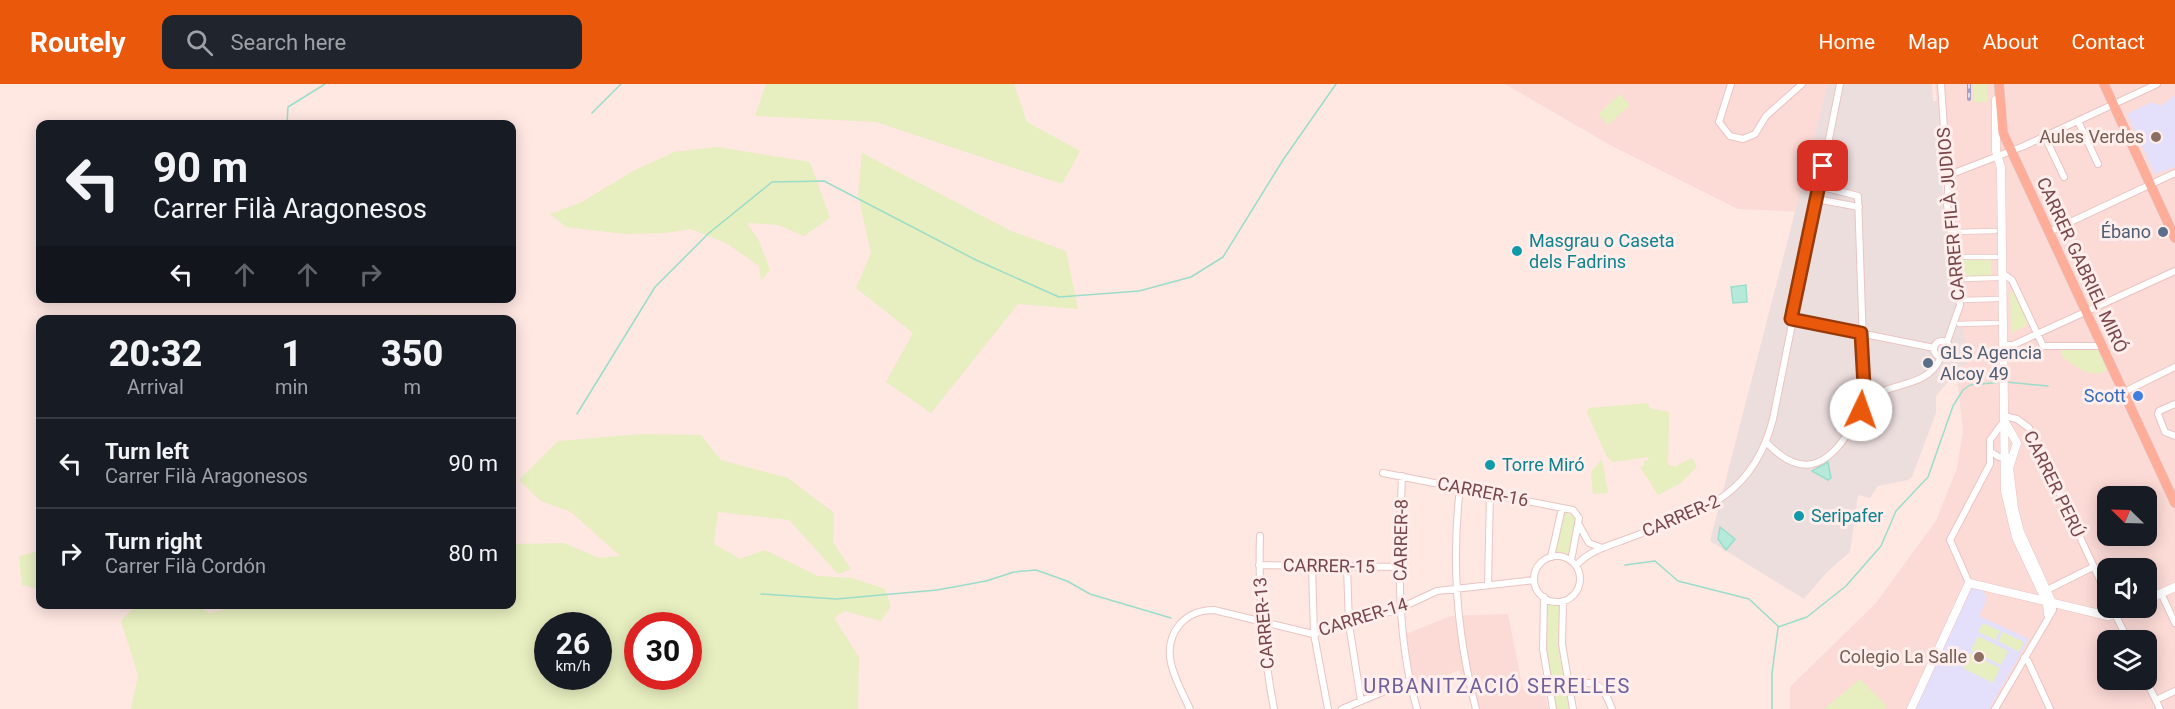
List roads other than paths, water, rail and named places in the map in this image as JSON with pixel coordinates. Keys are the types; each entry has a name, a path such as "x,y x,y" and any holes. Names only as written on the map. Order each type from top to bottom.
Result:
{"main road":[{"name":"CARRER GABRIEL MIRÓ","path":"1998,84 2002,127 2011,152 2175,503"},
{"path":"2104,84 2175,238"}],"street":[{"path":"1731,84 1719,122 1730,136 1743,139 1755,134 1766,116 1802,84"},
{"name":"CARRER-2","path":"1573,563 1603,548 1696,513 1723,499 1753,468 1767,443 1840,84"},
{"name":"CARRER FILÀ JUDIOS","path":"1941,84 1949,175 1947,204 1960,305 1947,342"},
{"path":"1911,709 1969,583 1950,540 1990,464 1992,453 1989,444 1999,433 2004,419 2004,349 2000,275 2001,168 1997,157 1998,84"},
{"path":"1949,175 2011,152 2157,84"},
{"path":"2078,121 2098,164"},
{"path":"2045,137 2064,177"},
{"path":"2049,232 2175,173"},
{"path":"1819,186 1857,194 1858,198 1865,403"},
{"path":"1816,199 1859,207"},
{"path":"1954,232 1995,231"},
{"path":"1958,257 1996,257"},
{"path":"2004,349 2175,271"},
{"path":"1961,279 2000,275 2012,280 2043,346 2101,346"},
{"path":"1964,300 1997,299"},
{"path":"1791,319 1934,348"},
{"path":"1959,324 1997,323"},
{"path":"1767,443 1787,462 1802,466 1813,464 1839,445 1865,403 1875,395 1923,379 1933,370 1941,357 1950,350 1947,342 1939,341 1934,348"},
{"path":"1934,348 1936,355 1941,357"},
{"path":"2124,392 2175,367"},
{"path":"2174,405 2159,411 2158,414 2166,432 2175,436"},
{"path":"1995,709 2048,614 2050,604 2047,590 2015,516 2009,468 2017,442 2004,419"},
{"name":"CARRER PERÚ","path":"2004,419 2017,419 2029,428 2097,575"},
{"path":"1999,433 2014,436"},
{"path":"1999,433 2006,498 2012,524 2050,604"},
{"path":"1992,453 2003,462"},
{"path":"2003,462 2015,453"},
{"name":"CARRER-16","path":"1383,473 1573,510 1589,543 1603,548"},
{"name":"CARRER-8","path":"1402,476 1401,607 1409,681 1417,709"},
{"path":"1460,488 1456,587 1460,634 1476,709"},
{"path":"1488,584 1491,493"},
{"path":"1551,557 1562,507"},
{"path":"1573,563 1564,557 1551,557 1538,566 1534,580 1536,587 1544,597 1553,601 1563,601 1575,592 1578,586 1580,579 1573,563 1579,521"},
{"name":"CARRER-13","path":"1260,536 1261,622 1274,709"},
{"name":"CARRER-15","path":"1259,565 1400,567"},
{"path":"1312,566 1314,634 1328,709"},
{"path":"1347,567 1349,624 1361,701"},
{"path":"2047,590 2093,567"},
{"name":"CARRER-14","path":"1190,709 1169,656 1171,639 1179,625 1190,615 1207,610 1314,634 1401,607 1429,594 1456,587 1534,580"},
{"path":"1969,583 2097,614"},
{"path":"2157,595 2175,587"},
{"path":"2161,593 2175,623"},
{"path":"1544,597 1543,649 1553,709"},
{"path":"1563,601 1562,644 1573,709"},
{"path":"2024,658 2028,661 2050,709"},
{"path":"1342,709 1409,681"},
{"path":"1568,685 1587,682 1598,685 1606,694 1612,709"},
{"path":"2151,690 2160,709"},
{"path":"2156,700 2175,692"},
{"path":"2000,701 2003,709"}],"water":[{"path":"1746,285 1747,302 1733,303 1731,287"},
{"path":"1828,462 1831,478 1828,480 1812,471"},
{"path":"1720,527 1735,539 1726,550 1718,539"}],"waterway":[{"path":"287,120 288,107 325,84"},
{"path":"592,113 621,84"},
{"path":"577,414 655,287 709,233 772,182 824,181 976,260 1059,297 1139,291 1191,277 1223,257 1283,160 1336,84"},
{"path":"1778,627 1807,617 1846,586 1881,546 1896,511 1928,477 1953,406 1963,390 1970,385 2002,382"},
{"path":"2006,382 2048,386"},
{"path":"1625,565 1655,561 1678,581 1749,599 1778,626"},
{"path":"761,594 836,599 937,590 986,581 1014,572 1036,570 1067,581 1090,594 1171,618"},
{"path":"1772,709 1772,673 1778,628"}],"railway":[{"path":"1969,84 1969,99"}],"place":[{"name":"Aules Verdes","path":"2156,137"},
{"name":"Ébano","path":"2163,232"},
{"name":"Masgrau o Caseta dels Fadrins","path":"1517,251"},
{"name":"GLS Agencia Alcoy 49","path":"1928,363"},
{"name":"Scott","path":"2138,396"},
{"name":"Torre Miró","path":"1490,465"},
{"name":"Seripafer","path":"1799,516"},
{"name":"Colegio La Salle","path":"1979,657"}],"district":[{"name":"URBANITZACIÓ SERELLES","path":"1497,686"}]}
